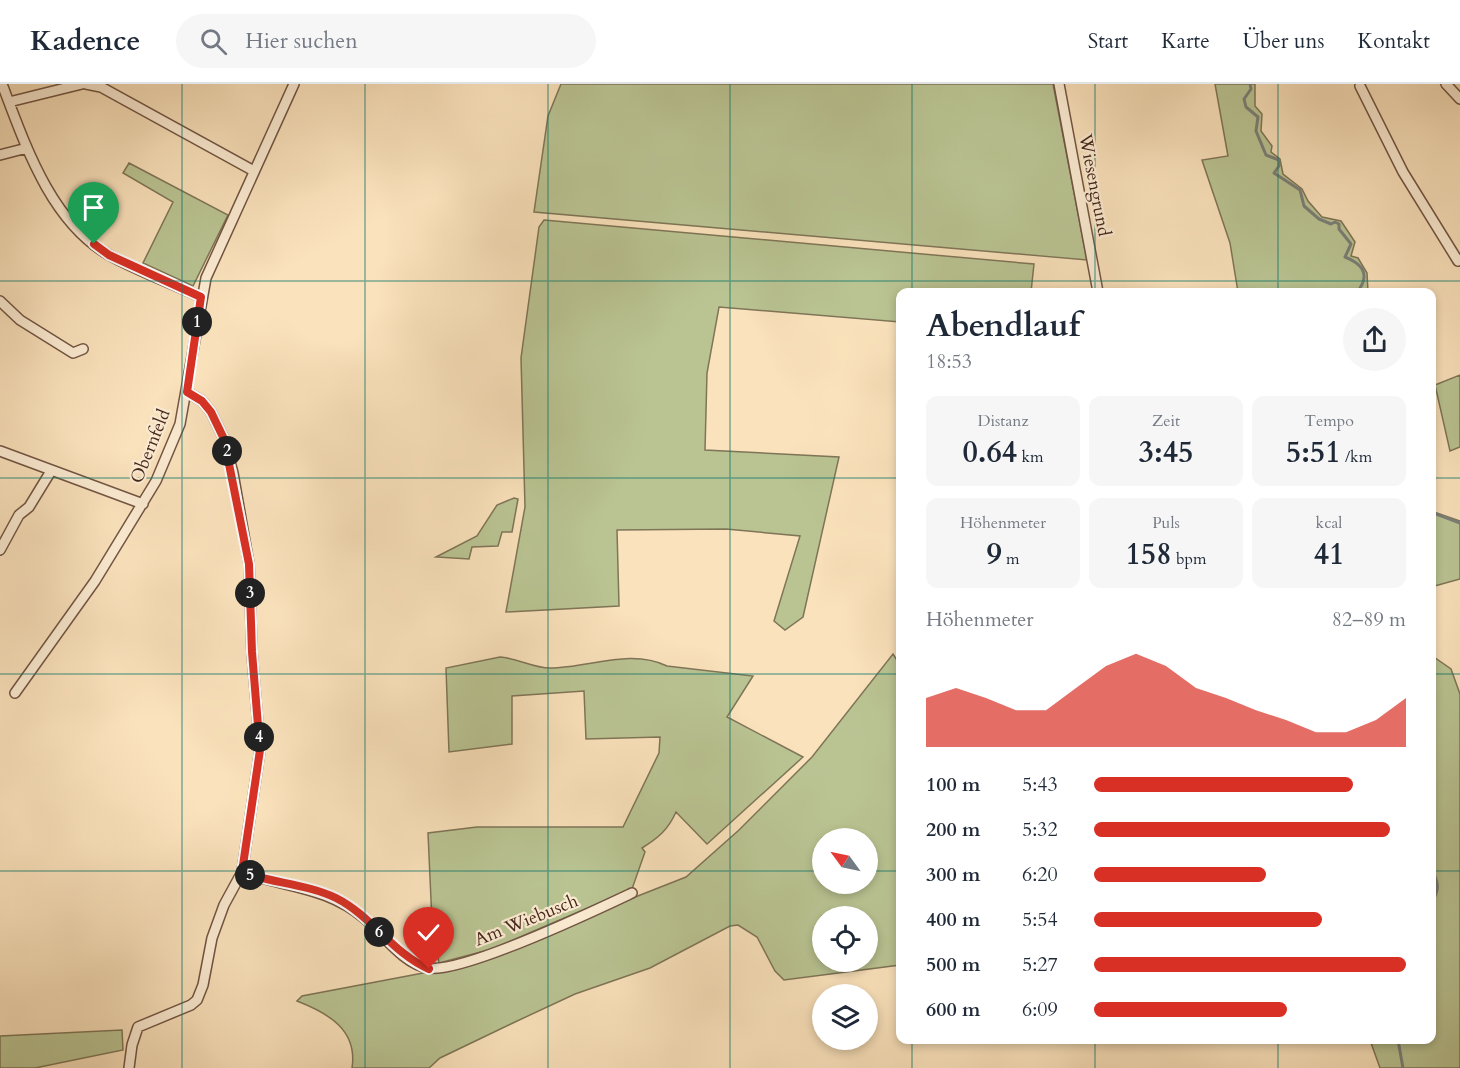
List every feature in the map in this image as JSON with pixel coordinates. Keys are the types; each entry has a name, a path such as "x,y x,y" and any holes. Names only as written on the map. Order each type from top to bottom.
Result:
{"street":[{"path":"2,84 27,148 49,191 79,232 109,255 201,297"},
{"path":"9,102 84,84 101,87 254,171"},
{"name":"Obernfeld","path":"15,693 95,581 143,504 168,455 187,392 201,297 206,278 294,84"},
{"name":"Wiesengrund","path":"1059,84 1097,288"},
{"path":"1446,84 1460,99"},
{"path":"1360,86 1403,172 1458,261 1460,260"},
{"path":"0,155 27,148"},
{"path":"0,301 20,320 73,353 83,349"},
{"path":"129,1068 132,1045 138,1027 191,1005 197,1000 203,985 212,938 224,904 242,872 260,750 252,652 249,564 224,439 211,412 202,401 187,392"},
{"path":"0,451 143,504"},
{"path":"0,550 19,515 29,507 51,471"},
{"name":"Am Wiebusch","path":"242,872 337,898 363,917 406,956 429,969 455,965 492,953 632,893"}],"green space":[{"path":"561,84 1053,84 1087,260 534,212 548,116"},
{"path":"1215,84 1255,84 1255,106 1262,114 1261,131 1272,146 1271,152 1280,159 1283,174 1302,189 1308,201 1322,217 1341,221 1355,242 1351,256 1358,258 1367,273 1368,288 1237,288 1230,243 1202,160 1228,156"},
{"path":"129,163 228,215 193,286 143,263 173,202 123,173"},
{"path":"544,220 1034,264 1031,288 896,288 896,322 719,307 707,373 705,450 839,457 803,617 785,630 774,621 800,536 726,529 617,530 619,606 506,612 525,507 521,358 539,227"},
{"path":"1460,375 1460,447 1450,451 1436,389 1436,385"},
{"path":"514,498 518,499 512,532 502,532 498,546 472,547 469,559 436,557 477,536 497,505"},
{"path":"1436,513 1460,521 1460,579 1436,586"},
{"path":"893,654 896,659 896,966 878,968 878,906 812,906 812,972 846,972 784,980 775,971 757,937 738,925 730,926 650,968 575,994 515,1022 440,1058 429,1068 352,1068 353,1055 345,1033 330,1017 297,1001 302,996 460,966 686,877 739,830 812,757"},
{"path":"500,657 550,668 609,660 639,659 667,666 753,676 727,717 803,757 707,844 676,812 662,833 642,848 645,852 632,889 492,949 439,963 432,922 428,833 477,827 623,827 659,753 660,737 586,739 584,691 512,696 512,744 449,752 446,668"},
{"path":"1436,658 1451,669 1460,694 1460,1068 1380,1068 1371,1044 1436,1044"},
{"path":"122,1030 123,1050 35,1068 0,1068 0,1036"}],"waterway":[{"path":"1250,84 1251,89 1244,99 1246,107 1258,117 1256,131 1266,155 1279,160 1279,166 1274,173 1300,190 1304,206 1319,219 1331,224 1335,222 1339,224 1339,229 1351,244 1345,257 1359,265 1364,273 1360,288"},
{"path":"1436,514 1460,523"},
{"path":"1436,879 1436,895"},
{"path":"1399,1044 1403,1068"}],"route":[{"path":"94,244 109,255 201,297 187,392 202,401 211,412 224,439 233,473 249,564 252,652 260,750 242,872 337,898 363,917 406,956 429,969"}]}
